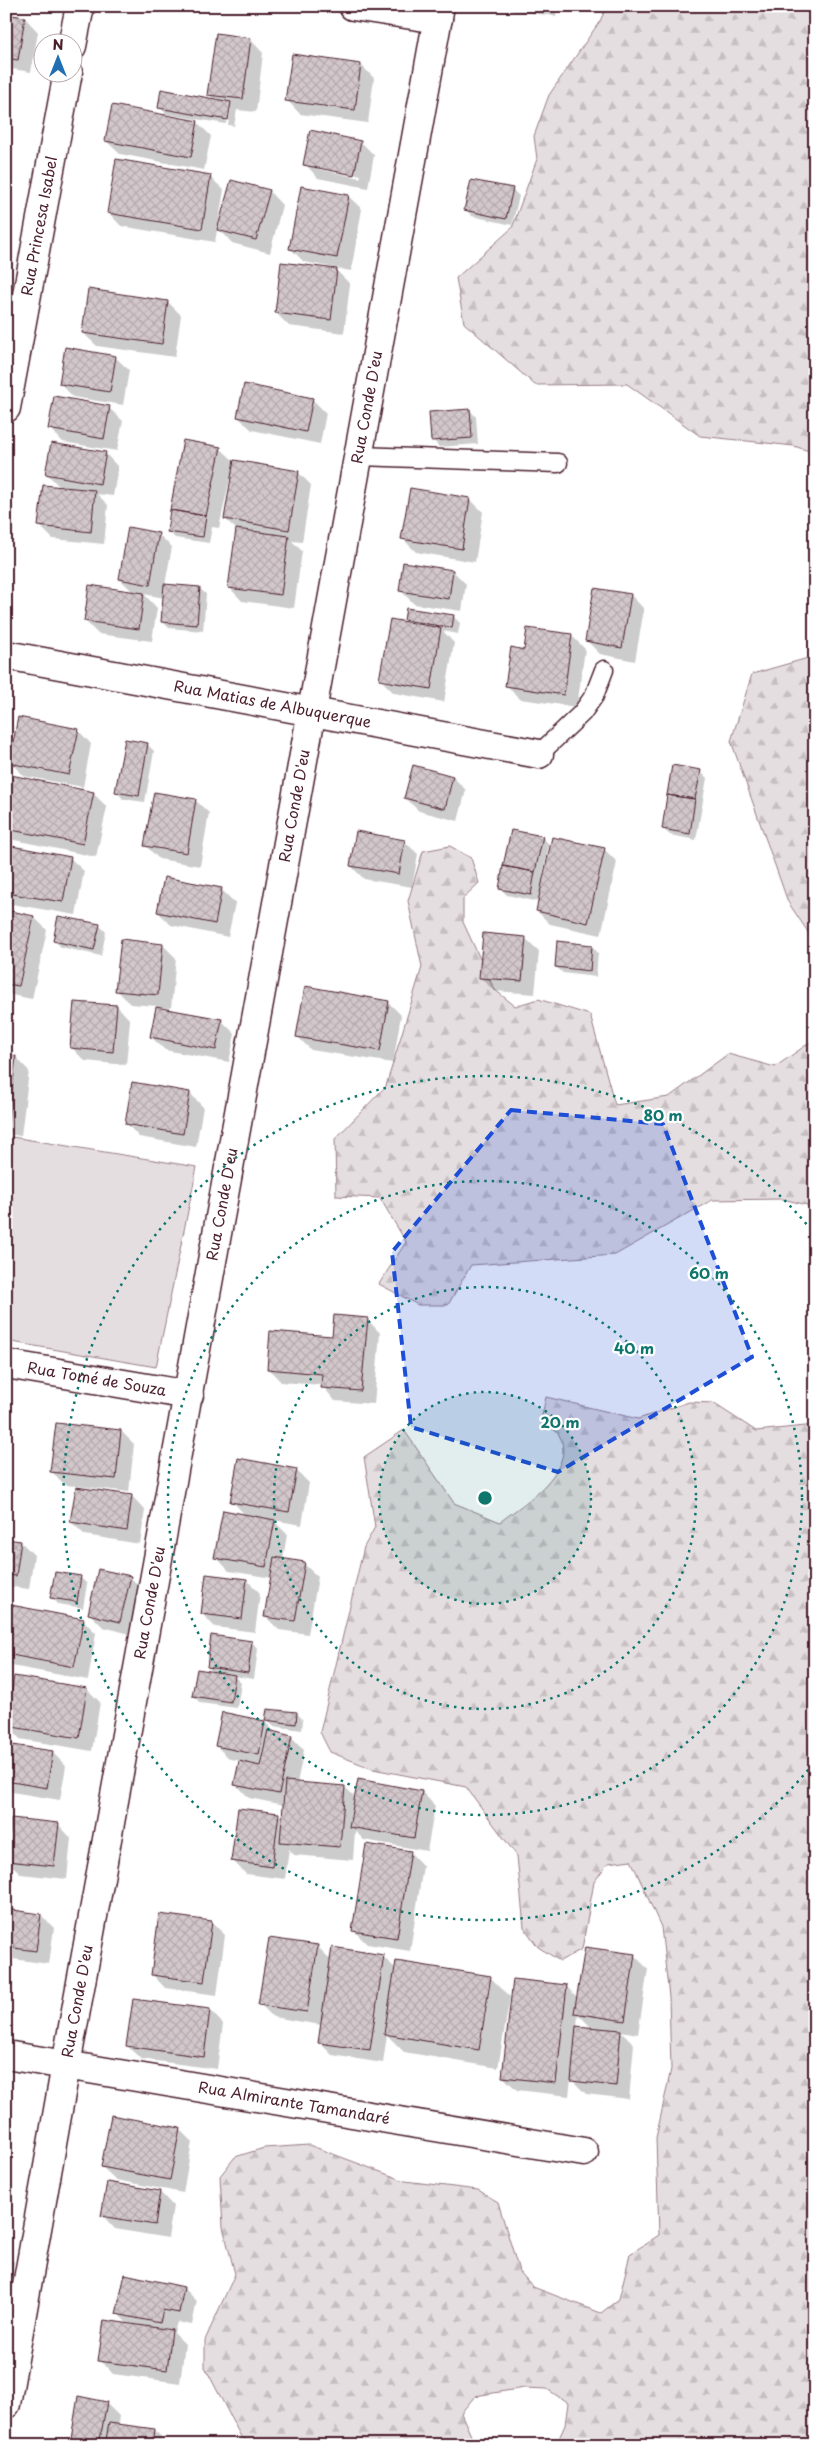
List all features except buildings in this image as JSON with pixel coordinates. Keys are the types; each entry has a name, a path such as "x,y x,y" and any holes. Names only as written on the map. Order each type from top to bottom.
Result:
{"street":[{"path":"75,32 80,6"},
{"path":"353,6 439,13"},
{"name":"Rua Conde D'eu","path":"6,2404 439,13"},
{"name":"Rua Princesa Isabel","path":"6,408 66,82"},
{"name":"Rua Matias de Albuquerque","path":"6,655 539,754"},
{"name":"Rua Tomé de Souza","path":"6,1364 189,1395"},
{"name":"Rua Almirante Tamandaré","path":"6,2055 584,2152"}],"lane":[{"path":"359,456 558,463"},
{"path":"539,754 582,713 594,696 604,670"}],"highlighted area":[{"path":"511,1110 663,1124 752,1357 558,1472 411,1427 392,1252"}],"green space":[{"path":"607,6 815,6 815,453 794,446 700,436 627,384 535,385 464,323 456,278 512,228 537,159 534,136 549,95 600,21"},
{"path":"815,656 815,1207 783,1199 712,1200 615,1255 471,1265 448,1305 418,1305 379,1284 406,1242 380,1198 336,1196 335,1139 386,1086 422,967 408,901 423,851 450,846 471,858 479,883 463,898 463,922 494,989 515,1006 538,999 590,1015 615,1105 669,1097 728,1054 775,1067 812,1041 814,941 788,902 731,741 752,674"},
{"path":"6,1136 197,1167 156,1367 6,1341"},
{"path":"546,1397 638,1419 689,1402 713,1403 756,1431 815,1425 815,2445 556,2445 565,2425 568,2403 547,2389 524,2388 475,2396 461,2413 475,2445 254,2445 241,2437 205,2367 205,2340 235,2274 223,2227 220,2176 235,2157 264,2148 309,2145 405,2181 478,2190 498,2202 519,2271 533,2287 601,2313 619,2299 630,2254 659,2235 656,2138 671,2069 669,1997 661,1927 631,1860 608,1863 594,1882 582,1949 560,1961 538,1947 524,1927 517,1856 466,1787 373,1769 330,1752 320,1732 364,1547 375,1527 364,1457 404,1430 454,1503 500,1522 522,1506 545,1485 555,1473 561,1461 563,1448 559,1435 541,1420"}]}
